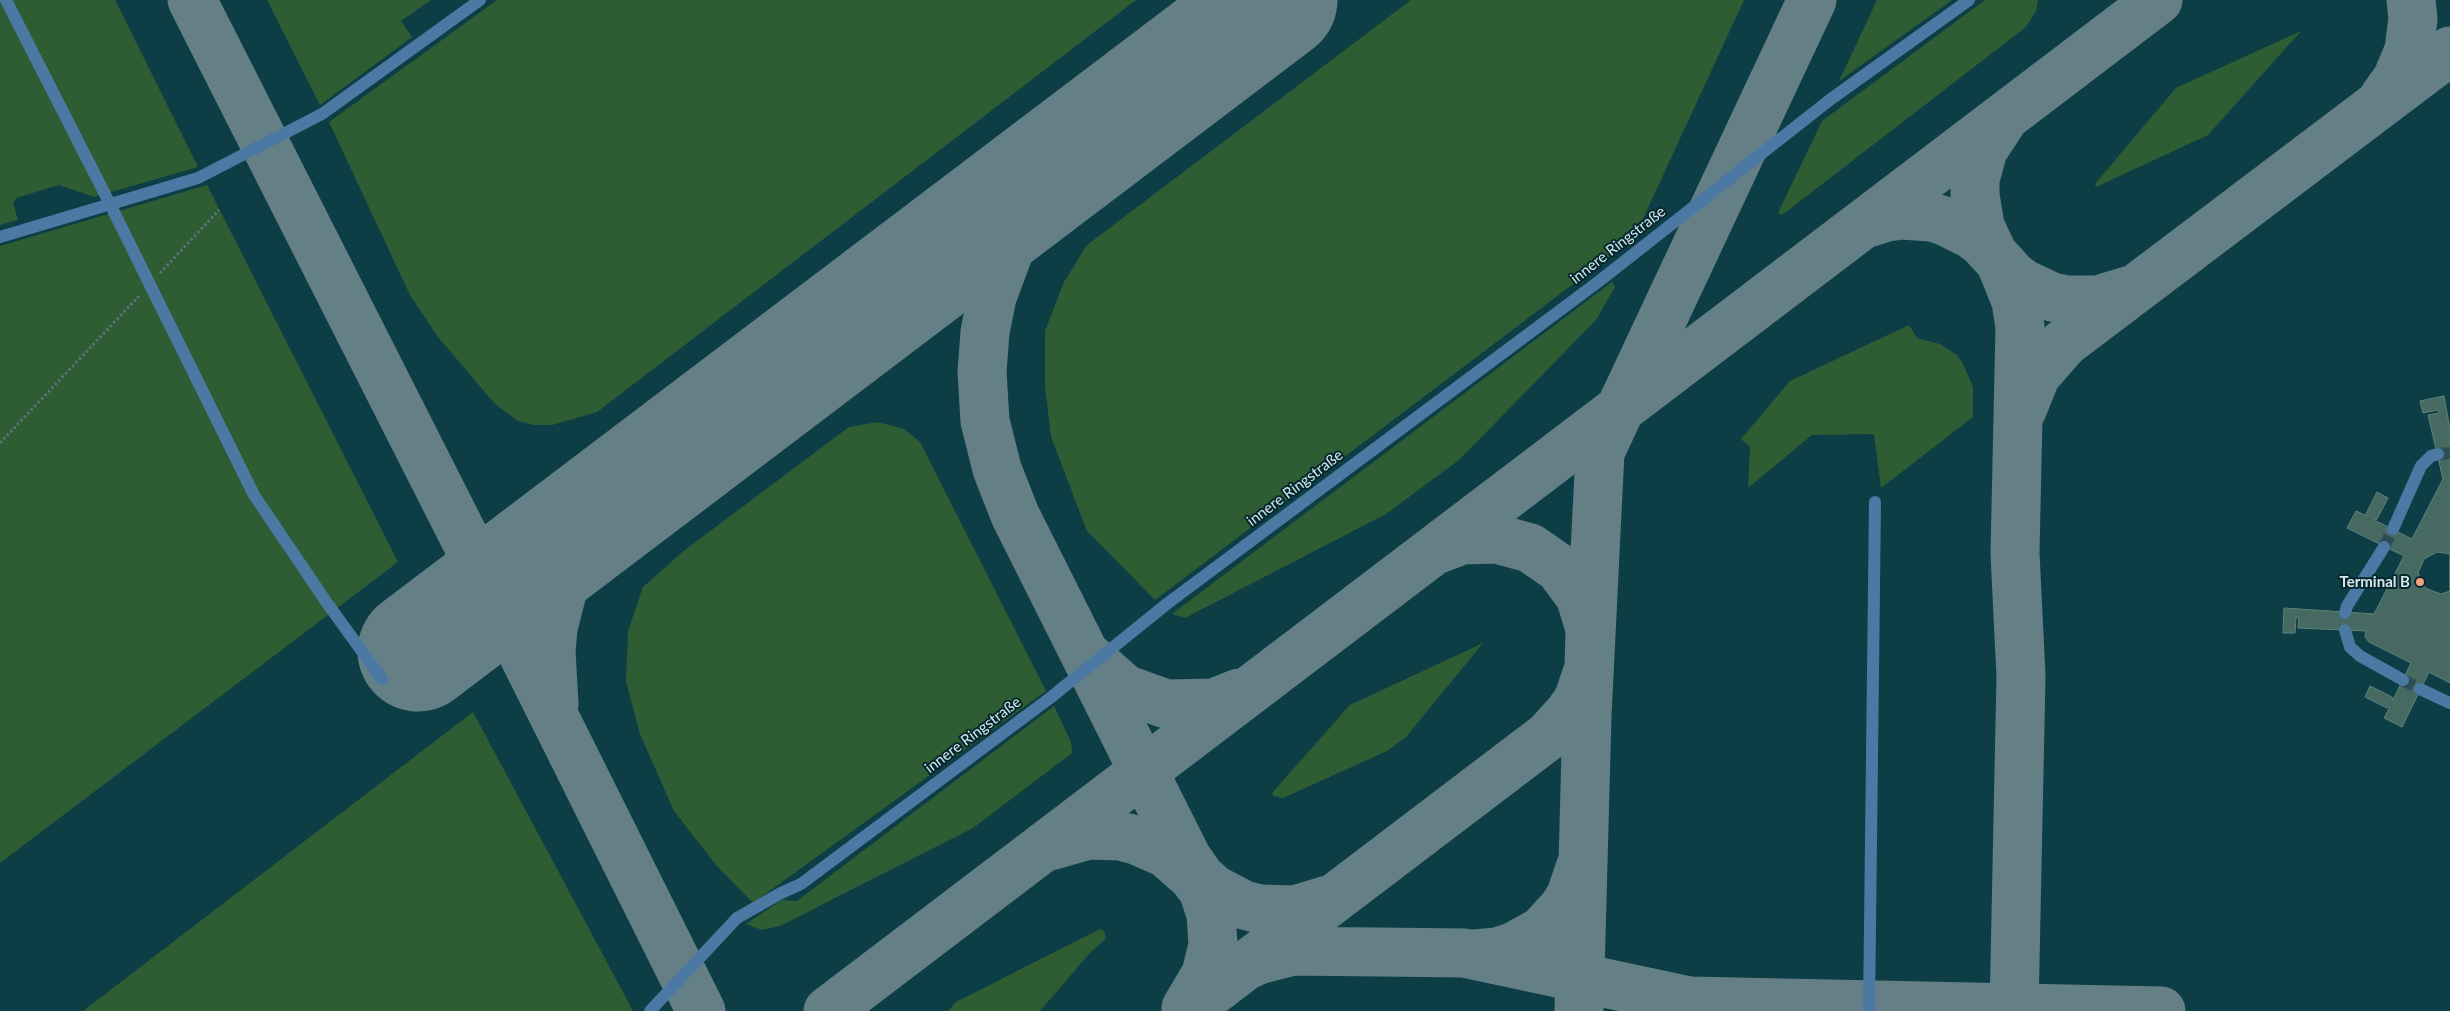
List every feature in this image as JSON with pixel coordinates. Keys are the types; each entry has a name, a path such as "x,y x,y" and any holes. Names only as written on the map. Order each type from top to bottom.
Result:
{"lane":[{"path":"6,0 110,204 254,495 327,603 382,679"},
{"path":"0,236 198,178 322,114 480,0"},
{"name":"innere Ringstraße","path":"650,1011 737,918 781,893 802,884 1050,698 1168,603 1598,282 1831,99 1969,0"},
{"path":"2393,529 2421,466 2431,456 2438,454"},
{"path":"1869,1011 1875,502"},
{"path":"2345,613 2346,606 2384,546"},
{"path":"2345,630 2350,647 2360,656 2403,680"},
{"path":"2420,689 2450,704"}],"path":[{"path":"0,442 219,210"}],"shaded area":[{"path":"0,0 2450,0 2450,1011 0,1011"}],"green space":[{"path":"0,0 115,0 198,167 94,197 59,185 16,198 13,203 18,220 0,225"},
{"path":"267,0 431,0 401,21 412,37 320,105"},
{"path":"497,0 1136,0 597,412 552,425 534,425 518,421 495,404 438,337 410,295 329,122"},
{"path":"1411,0 1744,0 1634,238 1155,600 1087,531 1051,437 1045,386 1045,331 1064,282 1087,245"},
{"path":"1877,0 1952,0 1839,81"},
{"path":"1985,0 2038,0 2036,11 2026,27 1782,215 1778,213 1822,121"},
{"path":"2301,31 2208,135 2096,187 2095,184 2176,88"},
{"path":"207,185 398,562 0,863 0,246"},
{"path":"1612,282 1615,287 1596,320 1459,460 1386,514 1185,618 1172,614"},
{"path":"1909,325 1917,338 1940,344 1957,355 1973,387 1973,417 1881,488 1874,434 1812,435 1748,488 1750,447 1741,439 1790,381"},
{"path":"878,422 904,429 920,442 1046,691 753,903 717,866 674,811 640,734 626,681 628,631 643,587 685,550 849,427"},
{"path":"1483,643 1406,737 1387,751 1283,798 1274,796 1272,793 1350,705"},
{"path":"1054,706 1071,742 1072,753 973,828 780,926 762,930 746,924 782,900 797,901"},
{"path":"473,712 633,1011 83,1011"},
{"path":"1100,929 1104,931 1106,938 1089,954 1040,1011 948,1011 956,1002"}],"building":[{"name":"Terminal B","path":"2444,396 2450,429 2450,683 2429,672 2402,727 2384,718 2390,707 2387,708 2365,697 2370,686 2392,697 2393,700 2411,663 2369,642 2365,637 2366,631 2298,628 2299,618 2296,617 2295,633 2283,633 2284,608 2374,614 2404,556 2347,528 2356,511 2367,516 2366,514 2377,492 2388,498 2377,519 2374,520 2412,539 2443,479 2428,415 2439,413 2438,410 2423,413 2420,401"},
{"path":"2437,552 2450,554 2450,591 2441,594 2425,588 2418,573 2424,559"}],"taxiway":[{"path":"192,0 493,594 701,1011"},
{"path":"1579,1011 1587,715 1600,452 1812,0"},
{"path":"828,1011 2158,0"},
{"path":"2384,97 2397,79 2409,50 2413,19 2411,0"},
{"path":"2022,410 2036,375 2064,343 2450,51"},
{"path":"1993,254 1980,226 1975,195 1975,180 1983,150 2002,121"},
{"path":"1113,124 1052,183 1035,204 1009,251 992,297 985,332 982,372 985,421 997,469 1015,515 1203,890"},
{"path":"1865,224 1887,217 1902,215 1931,217 1945,221 1971,234 1983,243 2012,275 2024,284 2052,297 2067,300 2098,300 2131,290"},
{"path":"2001,264 2016,301 2020,327 2015,553 2021,676 2014,1011"},
{"path":"554,704 551,651 553,628 564,585 573,564 596,527 611,510 644,480"},
{"path":"1186,1011 1548,736 1578,700 1589,668 1590,629 1580,596 1559,568 1530,548 1497,539 1462,540 1438,549"},
{"path":"1091,659 1125,689 1166,704 1214,703 1239,693"},
{"path":"1050,846 1089,835 1120,836 1136,840 1166,853 1193,877 1203,890 1211,914 1213,945 1206,974 1186,1008"},
{"path":"1187,858 1201,878 1215,890 1244,905 1260,909 1295,910 1328,900"},
{"path":"1475,954 1497,952 1513,947 1542,931 1563,908 1571,895 1580,868"},
{"path":"1243,967 1258,960 1293,951 1464,953 1689,1001 2161,1011"}],"runway":[{"path":"418,651 1277,0"}],"tunnel":[{"path":"2438,454 2450,453"},
{"path":"2384,547 2393,529"},
{"path":"2403,680 2420,689"}],"place":[{"name":"Terminal B","path":"2420,582"}]}
